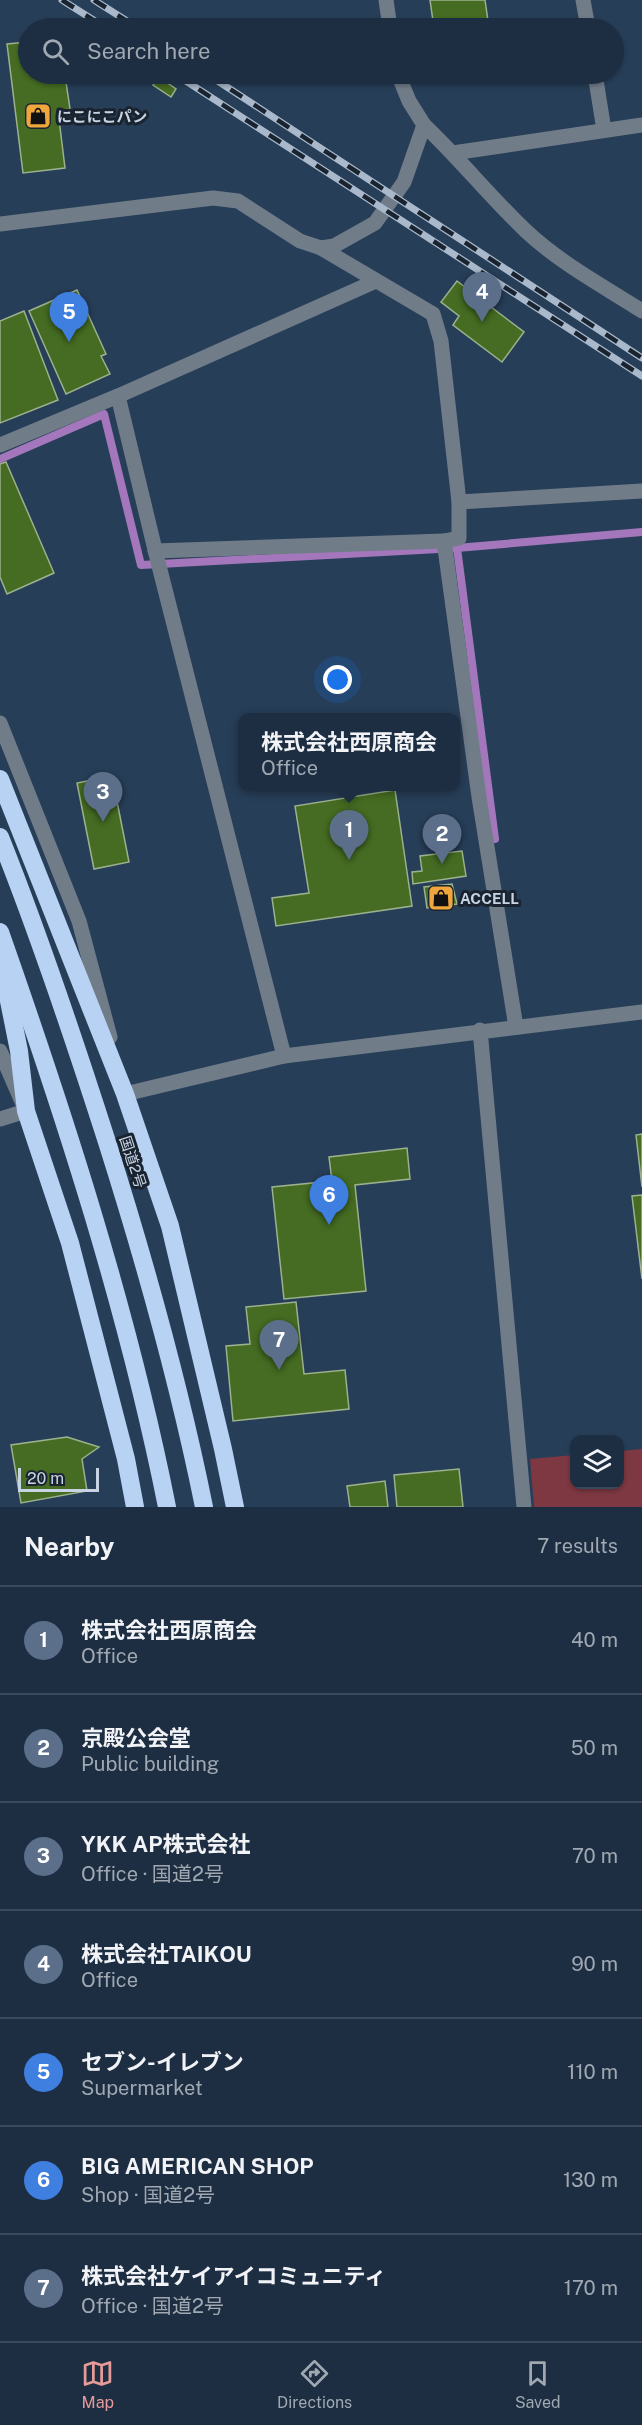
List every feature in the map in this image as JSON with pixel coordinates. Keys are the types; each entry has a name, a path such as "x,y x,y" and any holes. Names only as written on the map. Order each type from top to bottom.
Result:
{"highway":[{"path":"0,779 125,1094 170,1226 235,1507"},
{"name":"国道2号","path":"0,837 73,1035 134,1225 166,1340 204,1507"},
{"path":"0,932 43,1054 98,1234 132,1353 167,1507"},
{"path":"0,955 19,1051 26,1112 70,1244 126,1459 135,1507"}],"street":[{"path":"386,0 389,18"},
{"path":"583,0 586,18"},
{"path":"402,84 409,101 424,125 524,230 546,249 642,311"},
{"path":"597,84 604,130"},
{"path":"321,248 334,246 375,224 404,182 424,125"},
{"path":"453,153 642,125"},
{"path":"0,224 213,198 238,201 300,241 321,248 433,314 441,341 459,502 459,538 445,547 157,559"},
{"path":"0,445 118,396 376,281"},
{"path":"118,396 157,559 285,1056"},
{"path":"459,502 642,491"},
{"path":"445,547 479,797 516,1027"},
{"path":"0,723 79,921 125,1094 285,1056 480,1030 642,1012"},
{"path":"480,1030 524,1507"},
{"path":"0,1051 26,1112 0,1119"}],"shaded area":[{"path":"642,1449 642,1507 534,1507 530,1459 570,1455 570,1489 624,1489 624,1451"}],"building":[{"path":"430,0 485,0 488,18 433,18"},
{"path":"18,43 18,84 66,84 70,109 58,111 65,168 23,173 7,44"},
{"path":"169,84 176,89 171,97 153,85"},
{"path":"457,281 524,332 502,362 453,325 459,316 441,302"},
{"path":"77,290 106,354 101,356 110,374 66,394 29,311"},
{"path":"24,311 58,400 0,423 0,321"},
{"path":"6,462 54,573 7,594 0,577 0,464"},
{"path":"112,776 129,862 94,869 77,783"},
{"path":"395,791 412,906 276,926 272,898 309,893 295,806"},
{"path":"462,851 466,876 413,884 412,872 422,871 420,856"},
{"name":"ACCELL","path":"452,884 457,904 427,908 424,887"},
{"path":"642,1134 642,1187 636,1135"},
{"path":"407,1148 410,1179 355,1185 366,1291 284,1299 272,1187 332,1181 329,1157"},
{"path":"642,1195 642,1279 632,1196"},
{"path":"296,1302 304,1374 345,1370 349,1409 233,1421 226,1346 250,1344 246,1307"},
{"path":"67,1437 99,1447 82,1459 87,1491 21,1503 11,1445"},
{"path":"459,1469 463,1507 397,1507 394,1475"},
{"path":"385,1481 388,1507 350,1507 347,1486"}],"waterway":[{"path":"0,459 104,414 141,565 457,548"},
{"path":"495,839 457,548 642,532"}],"railway":[{"path":"62,0 90,18"},
{"path":"94,0 122,18"},
{"path":"190,84 642,376"},
{"path":"222,84 642,358"}],"place":[{"name":"にこにこパン","path":"38,116"},
{"name":"株式会社TAIKOU","path":"482,322"},
{"name":"セブン-イレブン","path":"69,342"},
{"name":"YKK AP株式会社","path":"103,822"},
{"name":"株式会社西原商会","path":"349,860"},
{"name":"京殿公会堂","path":"442,864"},
{"name":"ACCELL","path":"441,898"},
{"name":"BIG AMERICAN SHOP","path":"329,1225"},
{"name":"株式会社ケイアイコミュニティ","path":"279,1370"}]}
